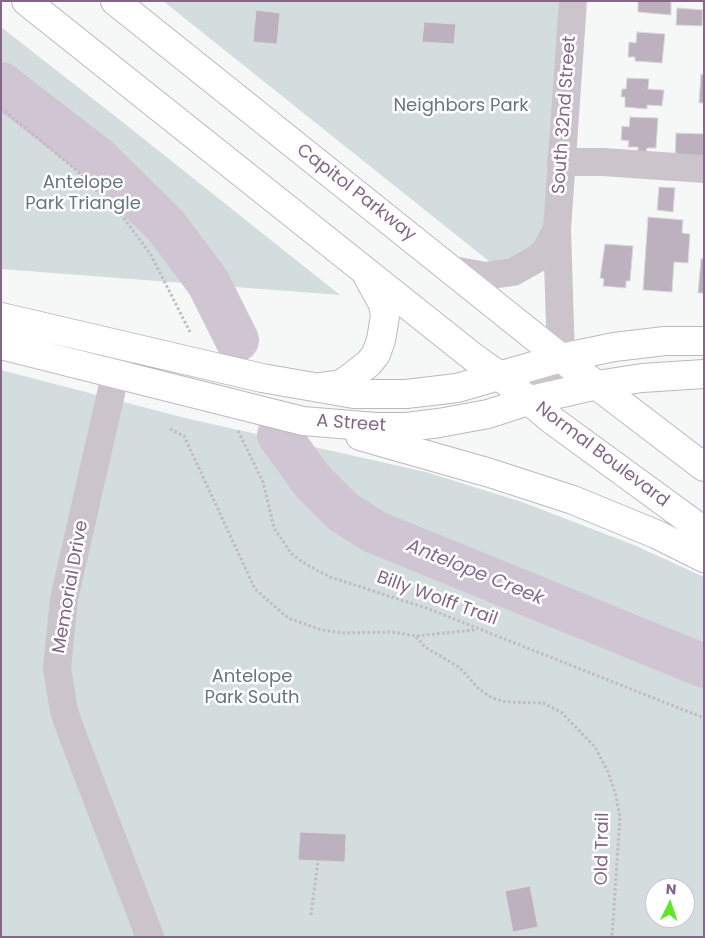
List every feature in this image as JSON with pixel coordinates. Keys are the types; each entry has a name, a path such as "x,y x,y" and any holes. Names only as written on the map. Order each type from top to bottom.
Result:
{"main road":[{"path":"26,1 473,357 501,377"},
{"name":"Capitol Parkway","path":"115,1 596,385"},
{"path":"313,388 340,384 350,378 370,363 381,340 385,316 383,304 374,283 358,264"},
{"name":"A Street","path":"1,317 262,378 354,394 406,394 457,388 501,377 561,358 630,345 704,341"},
{"name":"A Street","path":"1,345 303,421 407,427 488,414 531,400 596,385 642,378 704,374"},
{"name":"Normal Boulevard","path":"501,377 531,400 552,420 704,531"},
{"path":"596,385 704,467"},
{"path":"303,421 490,473 573,500 658,535 704,558"}],"street":[{"name":"South 32nd Street","path":"561,358 557,229 572,1"},
{"path":"561,162 603,162 704,169"},
{"name":"South 32nd Street","path":"453,270 485,276 512,272 538,258 546,250 557,229"},
{"name":"Memorial Drive","path":"122,345 64,600 57,668 64,711 150,937"},
{"path":"531,400 561,358"}],"path":[{"path":"1,108 74,168 123,217 151,255 190,332"},
{"name":"Billy Wolff Trail","path":"236,428 263,482 274,528 290,553 330,577 429,609 476,630 506,639 704,718"},
{"path":"170,429 184,436 255,589 278,611 298,624 343,633 392,632 416,636 476,630"},
{"name":"Old Trail","path":"416,636 425,647 459,667 479,689 492,698 506,702 542,703 561,712 595,747 608,772 616,796 620,817 612,937"},
{"path":"311,915 318,861"}],"green space":[{"name":"Neighbors Park","path":"163,1 573,1 557,229 505,274"},
{"name":"Antelope Park Triangle","path":"1,27 115,116 340,295 1,269"},
{"name":"Antelope Park South","path":"1,370 185,418 426,472 522,502 634,545 704,577 704,937 1,937"}],"building":[{"path":"638,1 671,1 671,15 638,12"},
{"path":"677,8 703,10 702,26 676,25"},
{"path":"256,10 280,13 277,44 253,42"},
{"path":"424,22 456,24 454,44 422,42"},
{"path":"637,32 665,34 662,63 635,61 635,57 628,57 629,42 636,43"},
{"path":"701,74 704,75 704,103 699,103"},
{"path":"627,78 649,79 648,89 664,90 662,106 647,105 647,109 625,107 625,97 621,97 622,89 626,89"},
{"path":"630,117 658,118 656,148 647,148 646,152 638,152 638,147 628,147 629,141 621,140 622,126 629,127"},
{"path":"676,133 704,134 704,160 675,158"},
{"path":"659,187 675,188 673,212 657,210"},
{"path":"648,217 683,220 682,233 690,234 688,263 674,262 672,292 643,290"},
{"path":"605,244 633,246 630,281 626,281 626,288 603,286 604,279 600,278"},
{"path":"701,259 704,259 704,293 698,293"},
{"path":"300,832 346,834 345,862 298,860"},
{"path":"530,886 538,927 513,932 505,891"}],"waterway":[{"name":"Antelope Creek","path":"1,84 98,159 166,226 208,282 237,340"},
{"name":"Antelope Creek","path":"279,435 312,481 343,512 375,532 704,666"}]}
